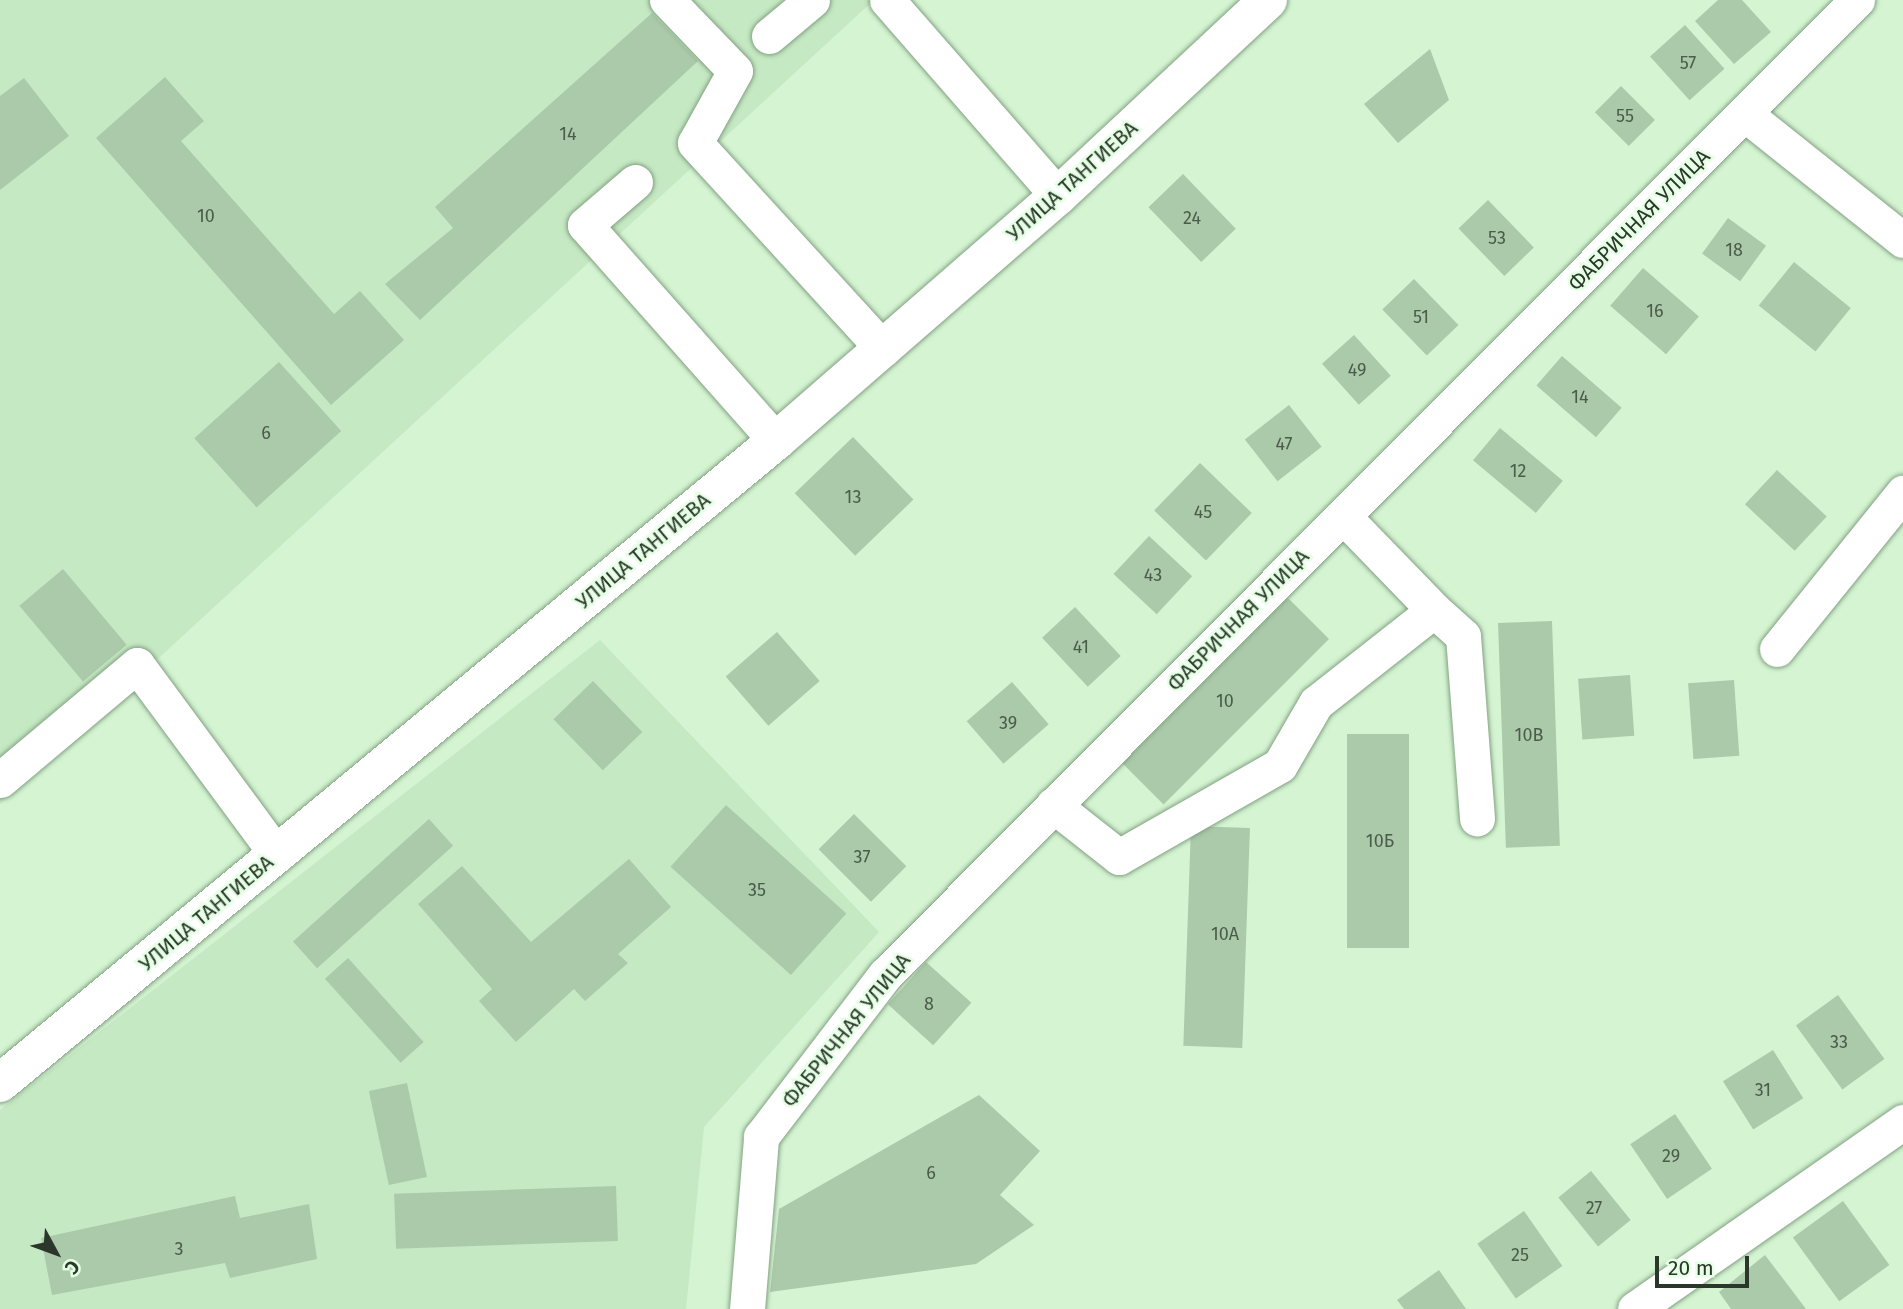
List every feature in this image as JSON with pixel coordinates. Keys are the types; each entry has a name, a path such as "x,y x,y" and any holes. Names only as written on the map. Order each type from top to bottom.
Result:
{"main road":[{"name":"УЛИЦА ТАНГИЕВА","path":"0,1083 883,349 1058,196 1254,5"}],"street":[{"path":"667,0 735,71 695,143 883,349"},
{"path":"769,36 813,0"},
{"path":"887,0 1058,196"},
{"name":"ФАБРИЧНАЯ УЛИЦА","path":"747,1309 761,1137 886,975 1857,0"},
{"path":"1745,114 1903,240"},
{"path":"635,182 585,225 776,440"},
{"path":"1777,649 1903,493"},
{"path":"1343,516 1434,610 1463,636 1477,818"},
{"path":"1054,805 1119,857 1280,765 1317,703 1434,610"},
{"path":"0,780 137,665 277,855"},
{"path":"1635,1309 1903,1122"}],"shaded area":[{"path":"0,0 874,0 0,804"},
{"path":"600,640 879,932 704,1127 686,1309 0,1309 0,1110"}],"building":[{"path":"1718,0 1742,0 1771,32 1734,64 1695,21"},
{"path":"652,13 698,61 420,320 385,284 453,228 435,207"},
{"path":"1685,25 1724,69 1690,100 1650,56"},
{"path":"1430,49 1449,100 1398,143 1364,104"},
{"path":"165,77 204,121 181,141 334,314 360,291 404,340 331,405 96,138"},
{"path":"24,78 69,136 0,190 0,96"},
{"path":"1621,86 1655,120 1629,146 1595,112"},
{"path":"1183,174 1236,229 1201,262 1148,207"},
{"path":"1488,200 1534,247 1504,276 1459,228"},
{"path":"1728,218 1766,246 1740,281 1702,254"},
{"path":"1794,262 1851,308 1815,351 1759,306"},
{"path":"1643,268 1699,317 1666,354 1610,306"},
{"path":"1414,279 1458,325 1427,356 1382,310"},
{"path":"1354,335 1391,376 1359,405 1322,364"},
{"path":"1562,356 1622,408 1596,437 1536,385"},
{"path":"279,362 341,431 257,507 194,438"},
{"path":"1289,405 1322,447 1278,481 1245,439"},
{"path":"1500,428 1563,481 1536,513 1473,460"},
{"path":"853,437 913,500 855,556 795,493"},
{"path":"1200,463 1252,513 1206,560 1154,510"},
{"path":"1777,470 1827,516 1795,551 1745,504"},
{"path":"1149,536 1192,576 1157,614 1114,574"},
{"path":"63,569 127,645 83,681 19,606"},
{"path":"1288,598 1329,639 1164,804 1123,763"},
{"path":"1075,607 1121,656 1088,687 1042,638"},
{"path":"1552,621 1560,846 1506,848 1498,623"},
{"path":"777,632 820,681 768,726 726,677"},
{"path":"1630,675 1634,736 1582,739 1578,679"},
{"path":"1734,680 1739,756 1693,759 1688,683"},
{"path":"593,681 642,732 603,770 553,719"},
{"path":"1012,682 1049,724 1003,764 967,721"},
{"path":"1347,734 1409,734 1409,948 1347,948"},
{"path":"726,805 846,913 791,975 670,867"},
{"path":"854,814 906,866 871,902 819,849"},
{"path":"429,819 453,846 317,968 293,941"},
{"path":"1191,826 1250,828 1242,1048 1183,1046"},
{"path":"629,859 671,907 618,954 628,963 585,1001 574,989 516,1042 479,1001 492,989 418,904 462,866 531,942"},
{"path":"348,958 424,1042 401,1063 325,979"},
{"path":"926,962 971,1003 933,1045 888,1004"},
{"path":"1838,995 1884,1059 1842,1089 1796,1026"},
{"path":"1773,1050 1803,1098 1753,1130 1723,1081"},
{"path":"407,1083 427,1177 389,1185 369,1091"},
{"path":"979,1095 1040,1151 1000,1195 1034,1225 976,1264 770,1292 779,1209"},
{"path":"1675,1114 1712,1169 1667,1199 1630,1144"},
{"path":"1591,1171 1631,1220 1598,1246 1558,1197"},
{"path":"616,1186 618,1241 396,1249 394,1194"},
{"path":"235,1196 240,1218 309,1204 317,1259 230,1278 225,1263 52,1295 41,1238"},
{"path":"1843,1201 1889,1265 1839,1301 1793,1237"},
{"path":"1524,1211 1562,1266 1516,1299 1477,1244"},
{"path":"1765,1255 1806,1309 1731,1309 1719,1292"},
{"path":"1439,1270 1466,1309 1404,1309 1397,1300"}]}
